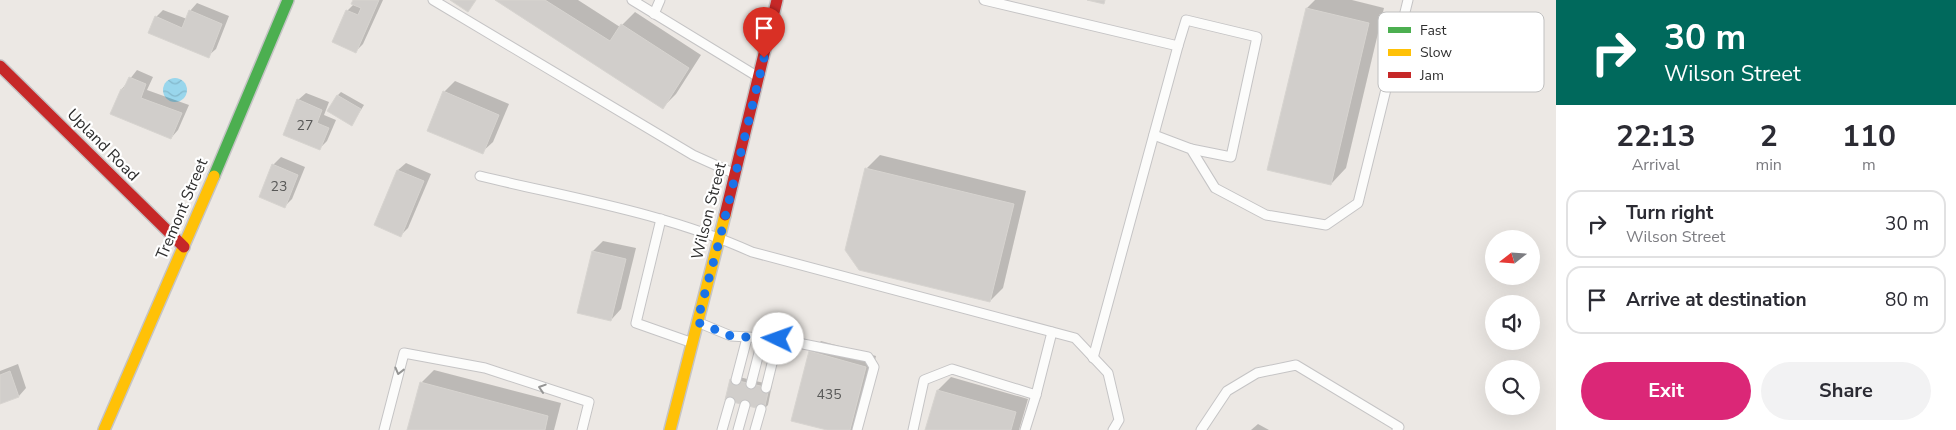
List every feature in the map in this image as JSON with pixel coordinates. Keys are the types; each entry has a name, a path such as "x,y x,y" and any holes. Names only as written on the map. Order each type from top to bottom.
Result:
{"street":[{"name":"Tremont Street","path":"104,430 184,247 288,0"},
{"name":"Wilson Street","path":"670,430 736,174 777,0"},
{"name":"Upland Road","path":"0,66 184,247"}],"lane":[{"path":"433,0 693,156 736,174"},
{"path":"632,0 759,78"},
{"path":"654,14 660,0"},
{"path":"984,0 1178,46"},
{"path":"1094,358 1154,135 1178,46 1186,20 1257,37 1231,156 1191,150 1154,135"},
{"path":"1191,150 1215,188 1266,215 1326,224 1358,203 1385,92"},
{"path":"480,176 661,219 720,238 752,252 1075,338 1108,373 1119,420 1113,430"},
{"path":"661,219 636,323 692,342"},
{"path":"697,322 731,336 778,339 868,357 874,367 857,430"},
{"path":"1026,430 1052,332"},
{"path":"736,380 747,338"},
{"path":"751,384 763,338"},
{"path":"766,388 778,339"},
{"path":"384,430 404,353 485,368 589,402 582,430"},
{"path":"1201,430 1227,392 1257,373 1296,366 1398,428 1397,430"},
{"path":"913,430 924,380 952,369 1036,395"},
{"path":"722,430 730,402"},
{"path":"738,430 745,405"},
{"path":"756,430 761,409"}],"water":[{"path":"175,78 180,79 186,85 186,95 180,101 175,102 170,101 164,95 163,90 164,85 170,79"}],"building":[{"path":"353,0 379,0 356,53 332,42 346,10 358,15 361,8 351,4"},
{"path":"450,0 476,0 468,12"},
{"path":"495,0 545,0 610,41 621,24 689,68 663,109"},
{"path":"1087,0 1105,0 1104,4"},
{"path":"1306,8 1369,23 1331,185 1267,170"},
{"path":"189,10 222,24 209,58 148,33 155,16 182,28"},
{"path":"129,77 146,84 141,98 182,113 171,139 110,114 121,89 123,90"},
{"path":"443,91 499,115 483,154 427,131"},
{"path":"337,95 361,109 352,126 327,111"},
{"path":"297,99 322,110 317,123 329,128 320,150 283,135"},
{"path":"272,164 298,175 285,208 259,197"},
{"path":"865,168 1014,204 990,302 859,270 845,250"},
{"path":"397,170 424,181 401,237 374,225"},
{"path":"592,251 626,259 611,321 577,313"},
{"path":"809,351 866,367 850,430 827,430 791,421"},
{"path":"10,371 19,397 0,404 0,375"},
{"path":"730,379 769,388 764,410 725,400"},
{"path":"420,382 548,416 545,430 407,430"},
{"path":"937,390 1016,412 1011,430 925,430"}],"traffic: fast":[{"path":"214,176 288,0"}],"traffic: slow":[{"path":"104,430 214,176"},
{"path":"670,430 725,215"}],"traffic: jam":[{"path":"725,215 777,0"},
{"path":"0,66 184,247"}],"route":[{"path":"764,58 720,238 697,322 731,336 778,339"}]}
